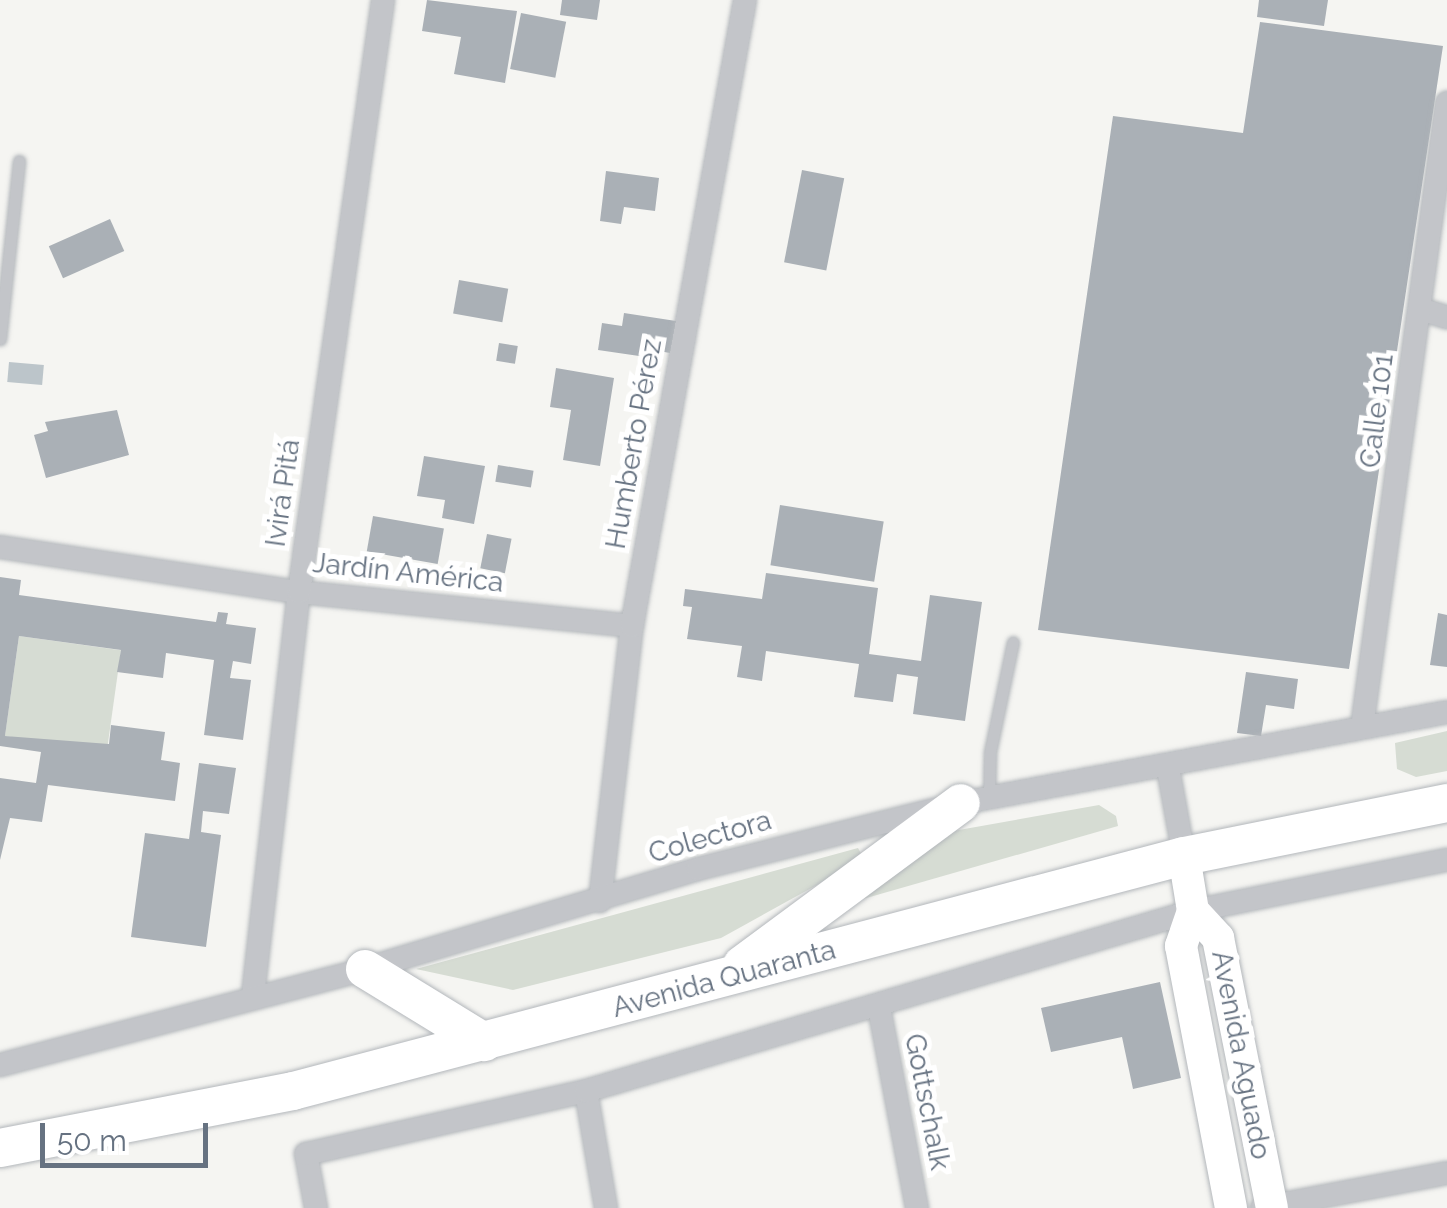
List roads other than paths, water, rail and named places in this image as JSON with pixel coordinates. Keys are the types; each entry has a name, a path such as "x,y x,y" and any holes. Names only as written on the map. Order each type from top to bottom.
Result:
{"highway":[{"path":"730,975 975,800"},
{"name":"Avenida Quaranta","path":"0,1148 293,1091 1184,856 1447,803"},
{"path":"365,969 484,1042"}],"main road":[{"name":"Avenida Aguado","path":"1184,856 1193,910 1181,946 1232,1208"},
{"name":"Avenida Aguado","path":"1193,910 1218,938 1268,1207"}],"street":[{"name":"Ivirá Pitá","path":"253,996 299,592 382,0"},
{"name":"Humberto Pérez","path":"600,901 632,626 745,0"},
{"name":"Calle 101","path":"1362,727 1447,103"},
{"path":"1420,310 1447,317"},
{"name":"Jardín América","path":"0,547 299,592 632,626"},
{"name":"Colectora","path":"0,1064 365,969 600,901 698,868 975,800 1168,768 1447,712"},
{"path":"1168,768 1184,856"},
{"path":"316,1208 306,1154 586,1091 879,1007 1193,910 1447,860"},
{"name":"Gottschalk","path":"879,1007 917,1208"},
{"path":"586,1091 606,1208"},
{"path":"1268,1207 1447,1173"}],"lane":[{"path":"0,339 19,161"},
{"path":"975,800 990,752 1013,642"}]}
